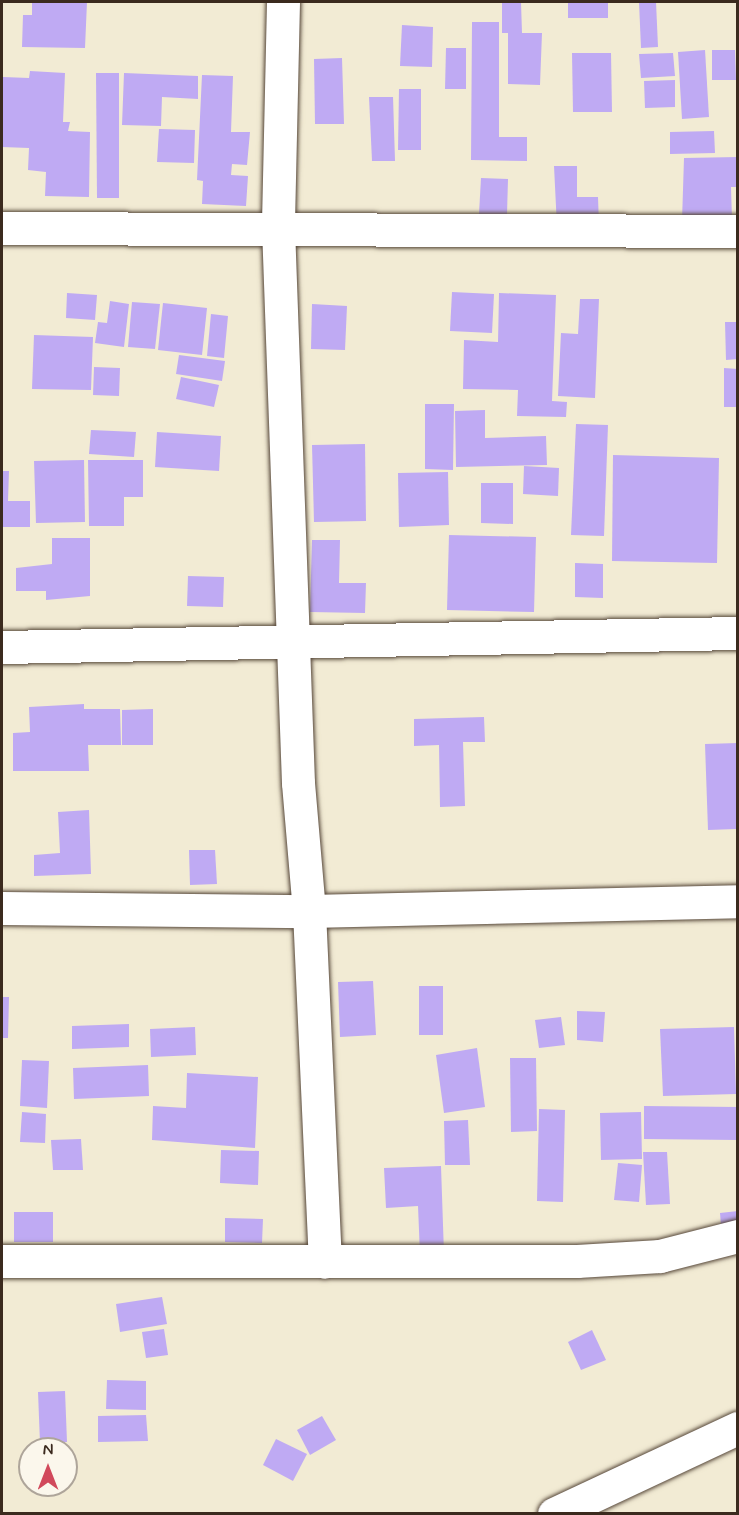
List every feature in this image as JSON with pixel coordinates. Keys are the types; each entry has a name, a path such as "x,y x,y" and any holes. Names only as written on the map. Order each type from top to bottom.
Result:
{"street":[{"path":"283,2 278,227 292,643 309,911 325,1262"},
{"path":"2,228 278,227 738,231"},
{"path":"2,647 738,633"},
{"path":"2,909 309,911 738,901"},
{"path":"2,1261 577,1261 648,1257 738,1236"},
{"path":"554,1514 738,1428"}],"building":[{"path":"32,2 87,2 85,48 22,47 23,15 32,15"},
{"path":"502,2 521,2 522,33 542,33 540,85 508,84 508,33 502,33"},
{"path":"568,2 608,2 608,18 568,18"},
{"path":"639,2 656,2 658,47 641,48"},
{"path":"472,22 499,22 499,137 527,137 527,161 471,160"},
{"path":"402,25 433,27 432,67 400,66"},
{"path":"446,48 466,48 466,89 445,89"},
{"path":"705,50 709,117 682,119 678,52"},
{"path":"712,50 735,50 736,80 712,80"},
{"path":"572,53 611,53 612,112 573,112"},
{"path":"673,53 675,76 641,78 639,54"},
{"path":"342,58 344,124 315,124 314,59"},
{"path":"30,71 65,73 63,122 70,122 68,131 90,132 89,197 45,196 46,172 28,170 29,148 2,147 3,77 29,78"},
{"path":"96,73 119,73 119,198 97,198"},
{"path":"124,73 198,76 198,99 162,97 161,126 122,125"},
{"path":"202,75 233,76 231,132 250,132 247,165 232,164 231,175 248,176 246,206 202,204 203,181 197,180"},
{"path":"675,80 675,107 645,108 644,81"},
{"path":"399,89 421,89 421,150 398,150"},
{"path":"369,97 393,97 395,161 372,161"},
{"path":"159,129 195,130 194,163 157,162"},
{"path":"714,131 715,153 670,154 670,132"},
{"path":"738,157 738,187 731,187 732,220 682,221 684,158"},
{"path":"554,166 577,166 577,197 598,197 599,225 557,227"},
{"path":"481,178 508,179 507,214 479,214"},
{"path":"452,292 494,294 492,333 450,331"},
{"path":"67,293 97,295 95,320 66,318"},
{"path":"499,293 556,295 552,401 567,402 566,417 517,416 518,390 463,389 464,340 498,342"},
{"path":"580,299 599,299 595,398 558,396 561,333 578,334"},
{"path":"110,301 129,304 124,347 95,343 98,322 107,323"},
{"path":"132,302 160,304 155,349 128,347"},
{"path":"163,303 207,308 202,355 158,350"},
{"path":"312,304 347,306 345,350 311,349"},
{"path":"211,314 228,316 224,358 207,356"},
{"path":"725,322 738,322 738,359 726,360"},
{"path":"34,335 93,337 91,390 32,389"},
{"path":"179,355 225,361 222,381 176,374"},
{"path":"94,367 120,368 119,396 93,395"},
{"path":"724,368 738,369 738,407 724,407"},
{"path":"181,377 219,385 214,407 176,399"},
{"path":"425,404 454,404 453,470 425,469"},
{"path":"485,410 485,438 546,436 547,465 456,467 455,411"},
{"path":"576,424 608,425 604,536 571,535"},
{"path":"91,430 136,432 134,457 89,454"},
{"path":"157,432 221,436 219,471 155,467"},
{"path":"365,444 366,521 314,522 312,445"},
{"path":"613,455 719,458 717,563 612,561"},
{"path":"84,460 85,522 36,523 34,461"},
{"path":"88,460 143,460 143,497 124,497 124,526 89,526"},
{"path":"524,466 559,468 558,496 523,494"},
{"path":"2,471 9,471 8,501 30,501 30,527 2,527"},
{"path":"448,472 449,525 399,527 398,473"},
{"path":"481,483 513,483 513,524 481,523"},
{"path":"449,535 536,537 534,612 447,610"},
{"path":"52,538 90,538 90,596 46,600 46,591 16,591 16,568 52,564"},
{"path":"312,540 340,540 339,583 366,583 365,613 310,612"},
{"path":"575,563 603,564 603,598 575,597"},
{"path":"188,576 224,577 223,607 187,606"},
{"path":"84,704 84,709 120,709 121,745 88,745 89,771 13,771 13,733 30,732 29,707"},
{"path":"153,709 153,745 122,745 122,710"},
{"path":"484,717 485,742 463,742 465,806 440,807 439,745 414,746 414,719"},
{"path":"738,743 736,829 708,830 705,744"},
{"path":"89,810 91,874 34,876 34,855 60,853 58,812"},
{"path":"189,850 215,850 217,884 190,885"},
{"path":"373,981 376,1035 340,1037 338,982"},
{"path":"419,986 443,986 443,1035 419,1035"},
{"path":"2,997 9,997 8,1038 2,1038"},
{"path":"577,1011 605,1012 603,1042 577,1040"},
{"path":"561,1017 565,1045 539,1048 535,1020"},
{"path":"129,1024 129,1047 72,1049 72,1026"},
{"path":"195,1027 196,1055 151,1057 150,1029"},
{"path":"734,1027 736,1094 663,1096 660,1029"},
{"path":"477,1048 485,1107 444,1113 436,1055"},
{"path":"510,1058 536,1058 537,1131 511,1132"},
{"path":"22,1060 49,1061 47,1108 20,1106"},
{"path":"148,1065 149,1096 74,1099 73,1068"},
{"path":"187,1073 258,1077 255,1148 152,1140 153,1106 186,1108"},
{"path":"644,1106 738,1107 738,1140 644,1139"},
{"path":"539,1109 565,1110 563,1202 537,1201"},
{"path":"22,1112 46,1114 45,1143 20,1142"},
{"path":"641,1112 642,1159 601,1160 600,1113"},
{"path":"468,1120 470,1165 445,1165 444,1121"},
{"path":"81,1139 83,1170 53,1170 51,1140"},
{"path":"221,1150 259,1151 258,1185 220,1183"},
{"path":"643,1152 667,1152 670,1204 646,1205"},
{"path":"618,1163 642,1165 639,1202 614,1200"},
{"path":"441,1166 444,1254 420,1255 418,1206 386,1208 384,1168"},
{"path":"738,1211 738,1236 722,1237 720,1213"},
{"path":"14,1212 53,1212 53,1242 14,1242"},
{"path":"225,1218 263,1219 262,1243 225,1242"},
{"path":"162,1297 167,1324 120,1332 116,1304"},
{"path":"164,1329 168,1355 146,1358 142,1332"},
{"path":"592,1330 606,1360 581,1370 568,1342"},
{"path":"107,1380 146,1381 146,1410 106,1409"},
{"path":"65,1391 67,1437 40,1437 38,1392"},
{"path":"146,1415 148,1441 98,1442 98,1416"},
{"path":"322,1416 336,1440 310,1455 297,1430"},
{"path":"276,1439 307,1454 293,1481 263,1465"}]}
